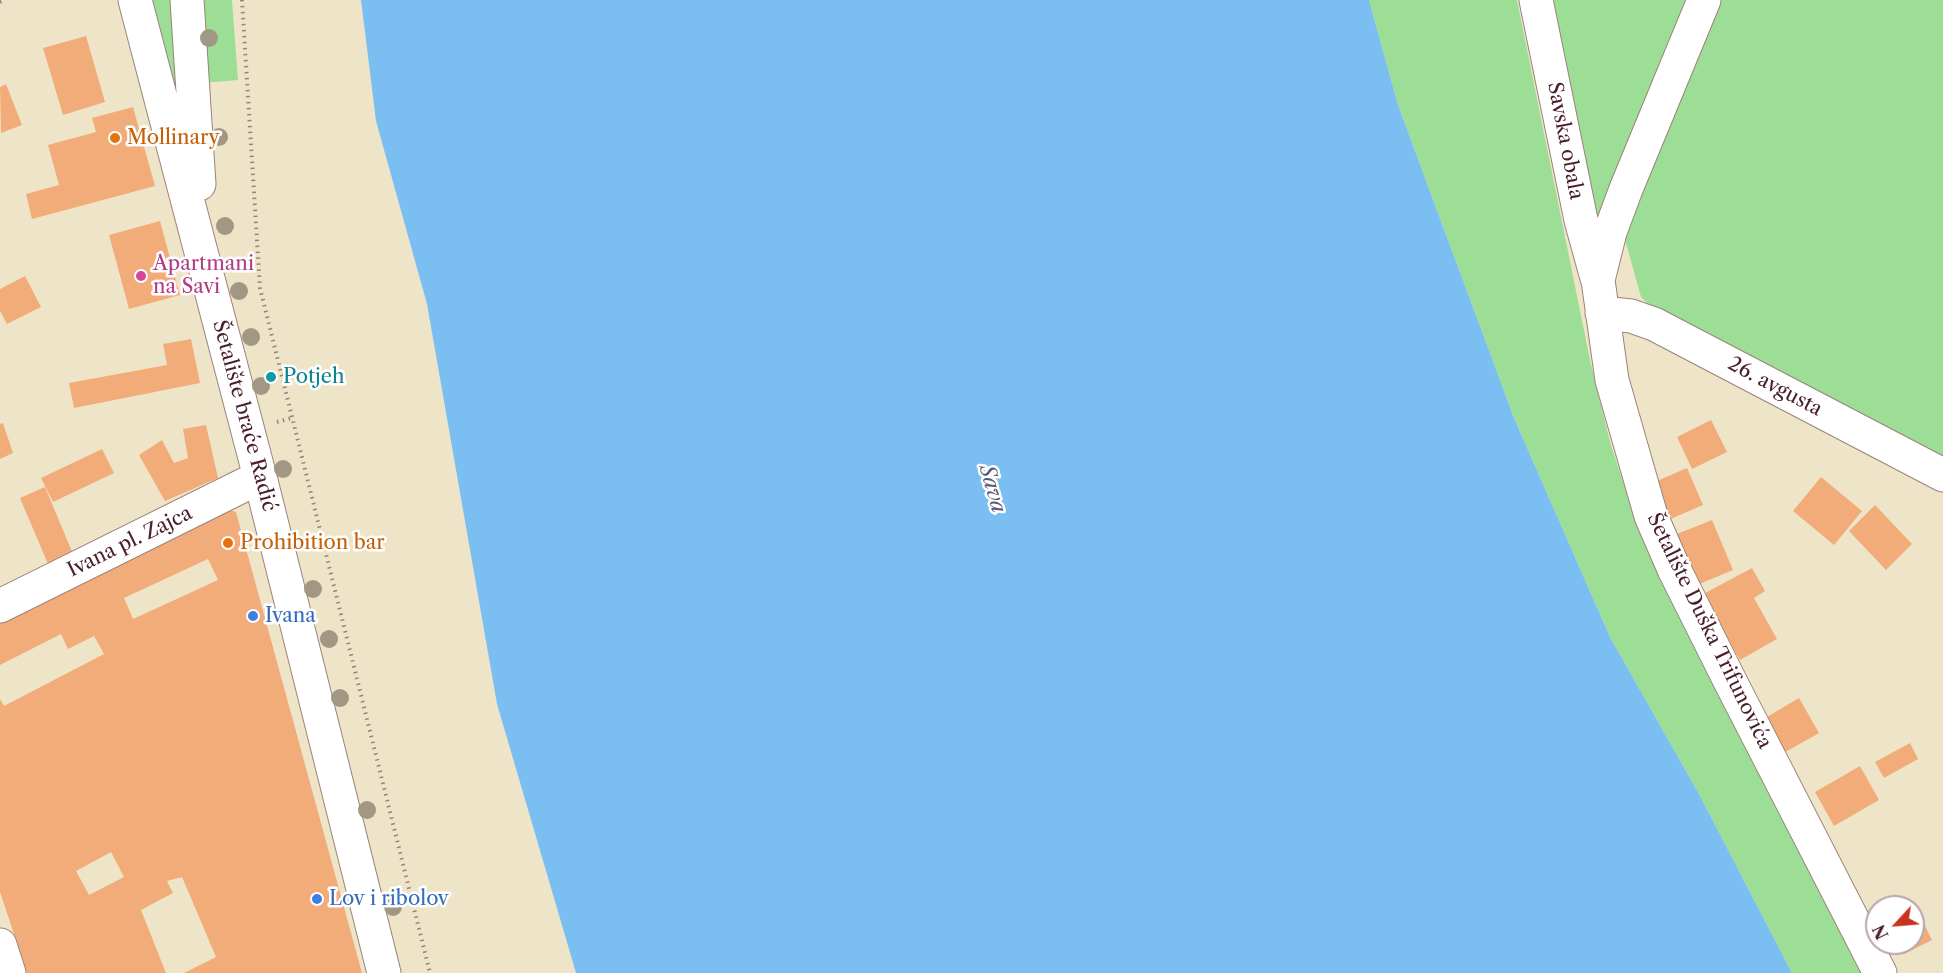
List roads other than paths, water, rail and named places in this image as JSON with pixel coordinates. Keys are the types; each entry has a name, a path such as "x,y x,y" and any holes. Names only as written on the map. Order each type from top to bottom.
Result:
{"street":[{"name":"Šetalište braće Radić","path":"135,0 260,477 384,973"},
{"path":"187,0 200,195 189,206"},
{"name":"Savska obala","path":"1536,0 1581,220 1598,280"},
{"name":"Šetalište Duška Trifunovića","path":"1704,0 1622,200 1610,232 1598,280 1612,380 1651,516 1674,569 1880,973"},
{"name":"26. avgusta","path":"1602,313 1631,316 1654,324 1943,475"},
{"name":"Ivana pl. Zajca","path":"0,606 260,477"},
{"path":"0,945 9,973"}],"water":[{"name":"Sava","path":"361,0 1369,0 1398,105 1514,418 1610,637 1699,794 1792,973 576,973 497,704 427,304 376,121"}],"place":[{"name":"Mollinary","path":"115,138"},
{"name":"Apartmani na Savi","path":"141,276"},
{"name":"Potjeh","path":"271,377"},
{"name":"Prohibition bar","path":"228,543"},
{"name":"Ivana","path":"253,616"},
{"name":"Lov i ribolov","path":"317,899"}]}
